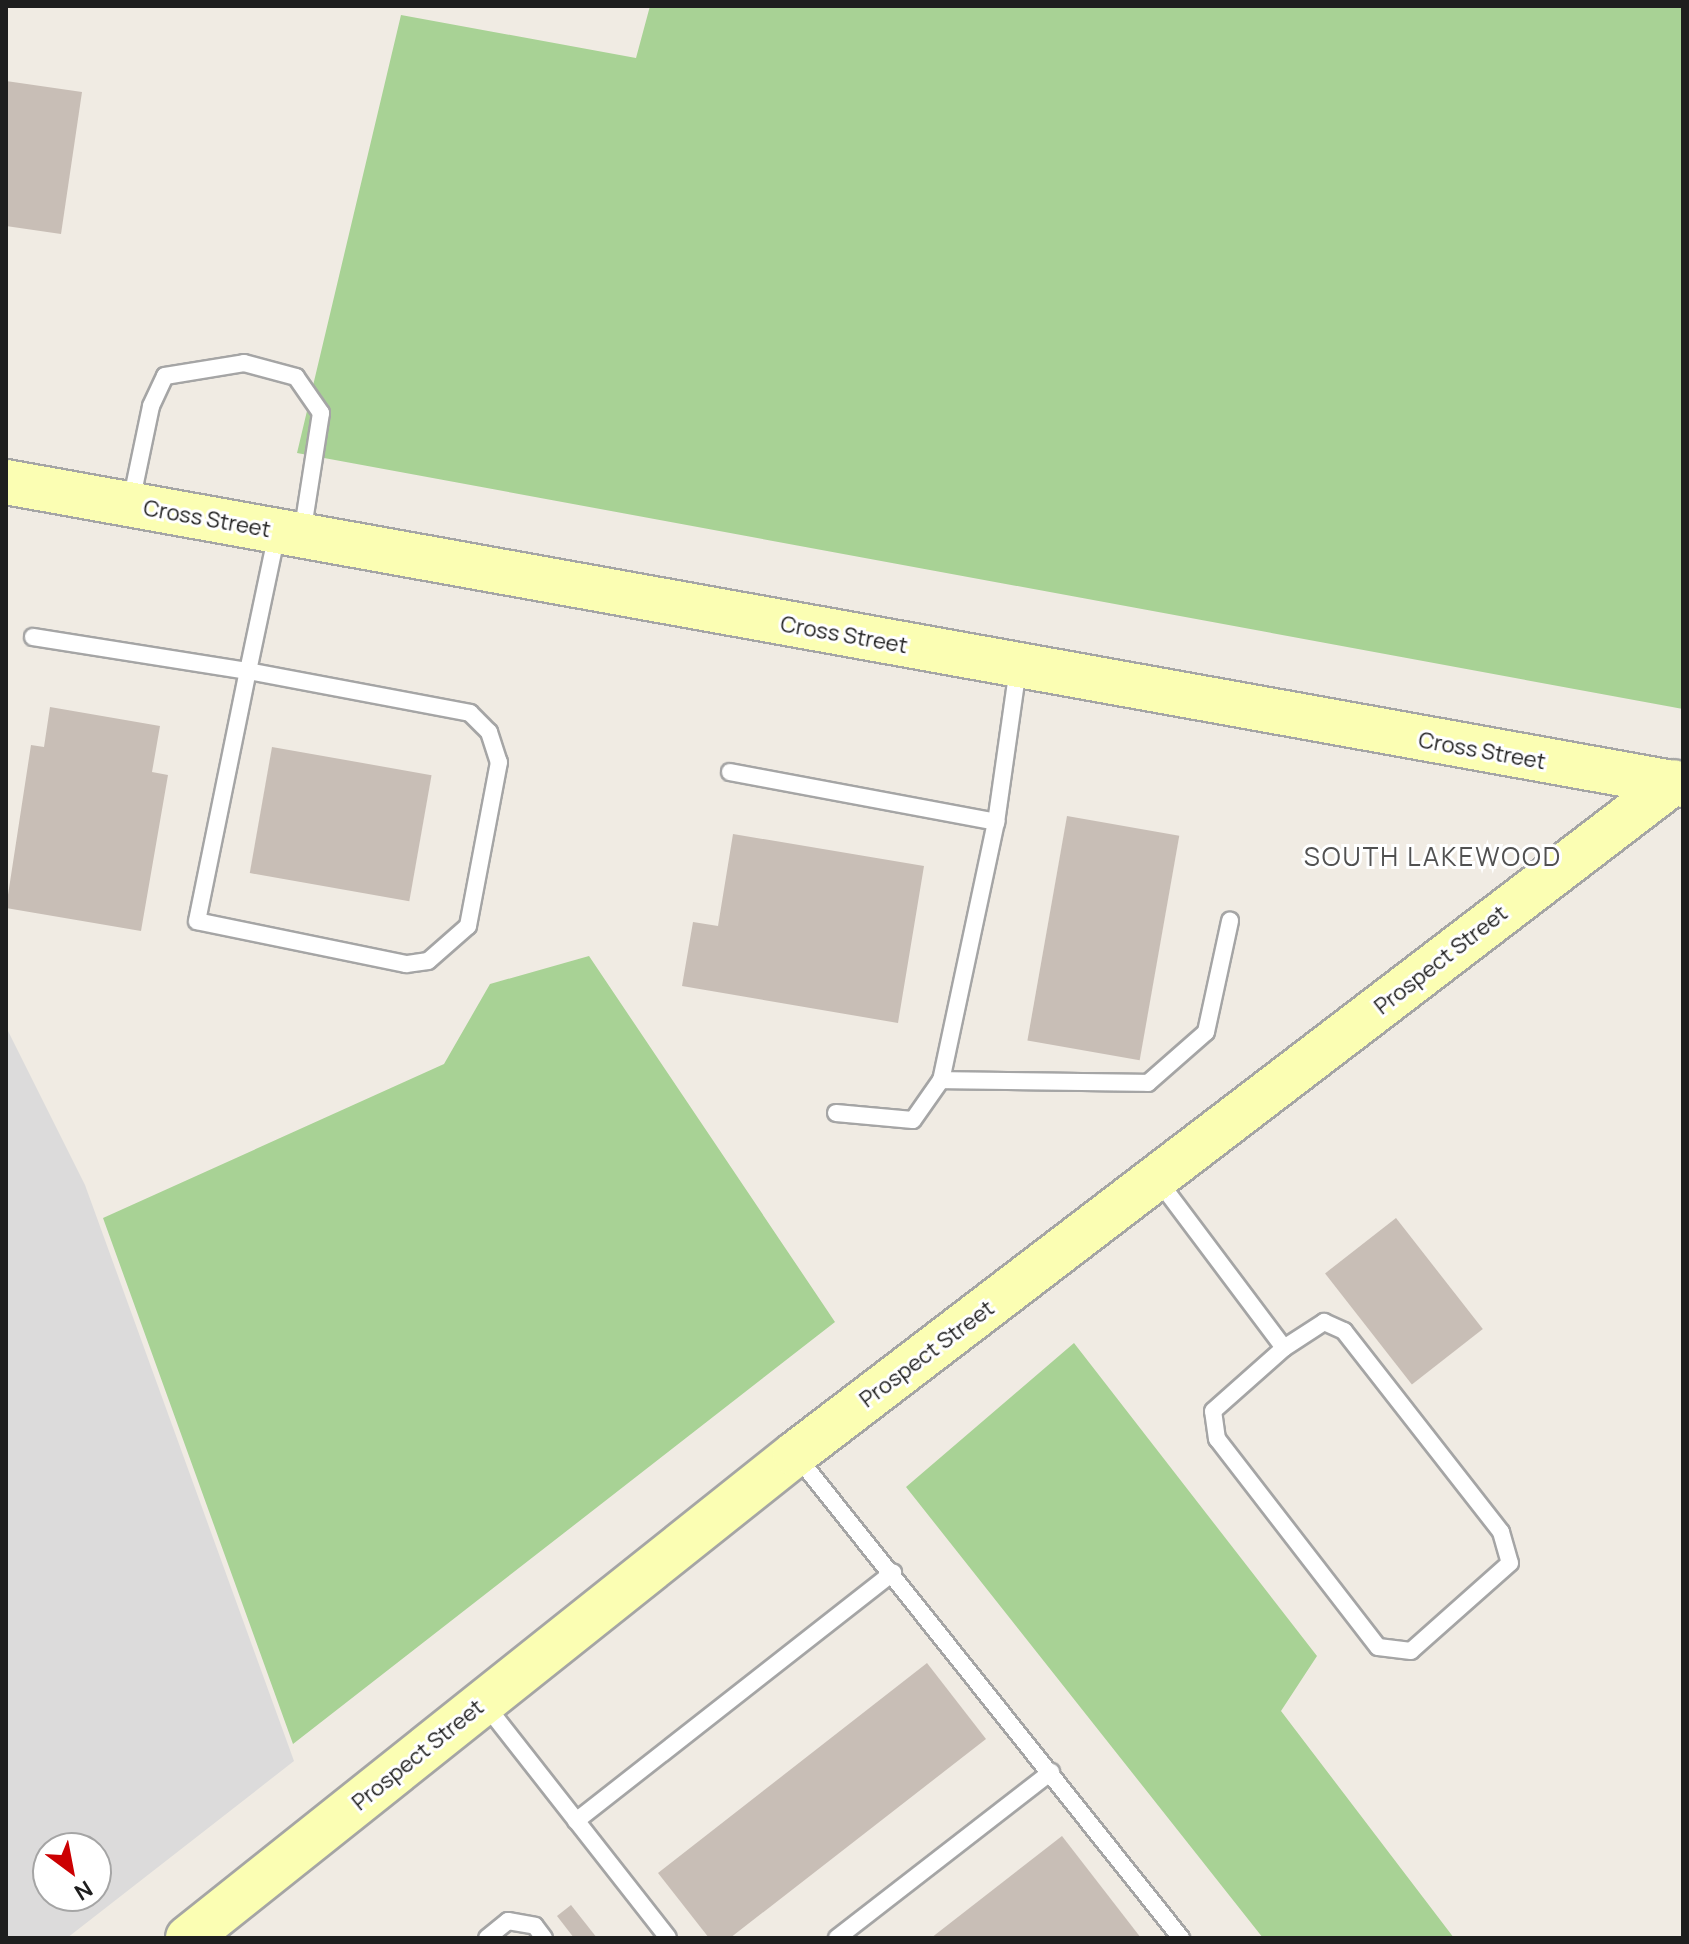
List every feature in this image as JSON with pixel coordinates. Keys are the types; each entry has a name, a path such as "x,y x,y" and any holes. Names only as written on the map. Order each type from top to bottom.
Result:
{"street":[{"name":"Cross Street","path":"6,482 1679,784"},
{"name":"Prospect Street","path":"188,1938 795,1454 1679,784"}],"lane":[{"path":"33,637 248,671 470,713 489,732 499,762 468,926 428,961 406,964 197,921 248,671 321,413 296,377 244,363 165,376 151,406 130,505"},
{"path":"836,1113 913,1120 941,1080 996,822 1018,667"},
{"path":"730,772 996,822"},
{"path":"941,1080 1148,1083 1206,1032 1230,921"},
{"path":"1158,1180 1284,1348"},
{"path":"1324,1322 1344,1331 1501,1532 1510,1563 1411,1651 1378,1647 1217,1439 1213,1411 1284,1348 1324,1322"},
{"path":"795,1454 893,1572 1181,1938"},
{"path":"576,1821 893,1572"},
{"path":"483,1703 668,1938"},
{"path":"837,1938 1051,1772"},
{"path":"487,1938 508,1921 535,1926 544,1938"}],"shaded area":[{"path":"6,1027 85,1185 294,1761 112,1903 112,1832 32,1832 32,1912 100,1912 67,1938 6,1938"}],"green space":[{"path":"650,6 1683,6 1683,709 297,453 401,15 636,58"},
{"path":"589,956 835,1322 293,1744 103,1218 444,1064 490,984"},
{"path":"1074,1343 1317,1656 1281,1711 1454,1938 1263,1938 906,1487"}],"building":[{"path":"6,81 82,92 61,234 6,226"},
{"path":"50,707 160,726 152,772 168,775 141,931 6,908 31,745 44,747"},
{"path":"272,747 432,775 409,901 250,873"},
{"path":"1067,816 1179,836 1140,1060 1027,1041"},
{"path":"733,834 924,866 898,1023 682,986 693,922 718,926"},
{"path":"1396,1218 1483,1329 1412,1385 1325,1273"},
{"path":"927,1663 986,1739 730,1938 709,1938 658,1873"},
{"path":"1062,1836 1141,1938 931,1938"},
{"path":"571,1905 597,1938 574,1938 557,1916"}],"district":[{"name":"SOUTH LAKEWOOD","path":"1433,857"}]}
